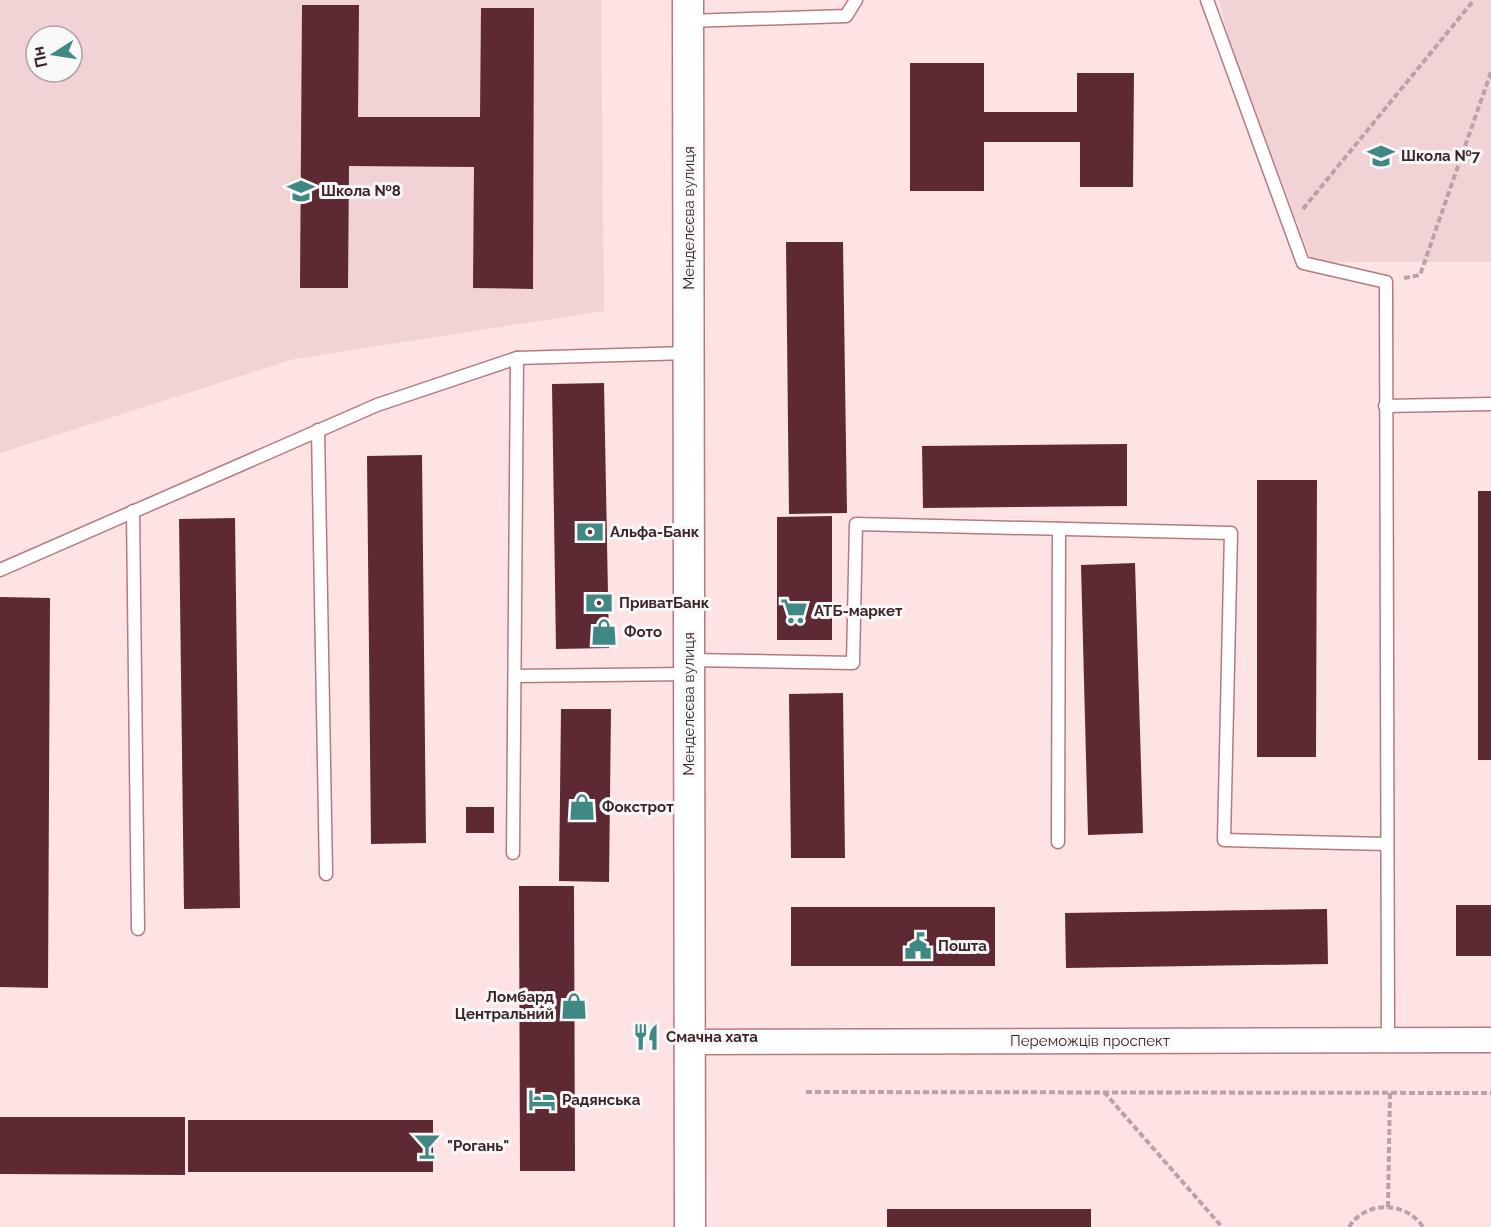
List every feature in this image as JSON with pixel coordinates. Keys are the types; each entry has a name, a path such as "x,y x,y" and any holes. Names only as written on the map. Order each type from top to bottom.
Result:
{"street":[{"name":"Менделєєва вулиця","path":"688,11 690,1227"},
{"name":"Переможців проспект","path":"690,1042 1491,1040"}],"lane":[{"path":"688,11 846,16 856,0"},
{"path":"1207,0 1303,263 1386,282 1388,1040"},
{"path":"0,570 377,405 517,358 689,353"},
{"path":"513,853 517,358"},
{"path":"1385,406 1491,404"},
{"path":"318,430 326,874"},
{"path":"133,511 138,930"},
{"path":"515,676 689,667 852,663 856,524 1231,533 1224,840 1387,844"},
{"path":"1058,842 1059,529"}],"path":[{"path":"1290,226 1474,0"},
{"path":"1386,282 1420,275 1491,72"},
{"path":"806,1092 1491,1093"},
{"path":"1104,1092 1222,1227"},
{"path":"1388,1207 1390,1092"},
{"path":"1349,1227 1363,1213 1377,1207 1408,1212 1423,1227"}],"shaded area":[{"name":"Школа №8","path":"0,0 601,0 604,311 294,359 0,453"},
{"name":"Школа №7","path":"1219,0 1491,0 1491,262 1312,262 1232,51"}],"building":[{"path":"302,5 359,5 358,117 480,117 481,8 534,8 533,289 473,288 474,167 349,166 348,288 300,288"},
{"path":"910,63 984,63 984,112 1077,112 1077,73 1134,73 1133,187 1080,187 1080,142 984,142 984,191 910,191"},
{"path":"786,242 843,242 847,513 789,514"},
{"path":"604,383 609,648 556,649 552,384"},
{"path":"1127,444 1127,506 923,508 922,446"},
{"path":"422,455 426,843 371,844 367,456"},
{"path":"1257,480 1317,480 1316,757 1257,757"},
{"path":"1478,491 1491,491 1491,760 1478,760"},
{"path":"832,516 832,640 777,640 777,517"},
{"path":"235,518 240,908 184,909 179,519"},
{"path":"1135,563 1143,833 1088,835 1081,565"},
{"path":"0,597 50,598 48,988 0,987"},
{"path":"843,693 845,858 791,858 789,694"},
{"path":"561,709 611,709 609,882 559,881"},
{"path":"466,807 494,807 494,833 466,833"},
{"path":"519,886 574,886 575,1171 520,1171"},
{"path":"1456,905 1491,905 1491,956 1456,956"},
{"path":"791,907 995,907 995,966 791,966"},
{"path":"1327,909 1328,964 1066,968 1065,913"},
{"path":"0,1117 185,1117 185,1175 0,1174"},
{"path":"188,1120 433,1120 433,1172 188,1172"},
{"path":"887,1209 1091,1209 1091,1227 887,1227"}],"place":[{"name":"Школа №7","path":"1381,156"},
{"name":"Школа №8","path":"301,191"},
{"name":"Альфа-Банк","path":"590,532"},
{"name":"ПриватБанк","path":"599,603"},
{"name":"АТБ-маркет","path":"794,611"},
{"name":"Фото","path":"604,632"},
{"name":"Фокстрот","path":"582,807"},
{"name":"Пошта","path":"918,946"},
{"name":"Ломбард Центральний","path":"574,1006"},
{"name":"Смачна хата","path":"646,1037"},
{"name":"Радянська","path":"542,1100"},
{"name":"\"Рогань\"","path":"427,1146"}]}
